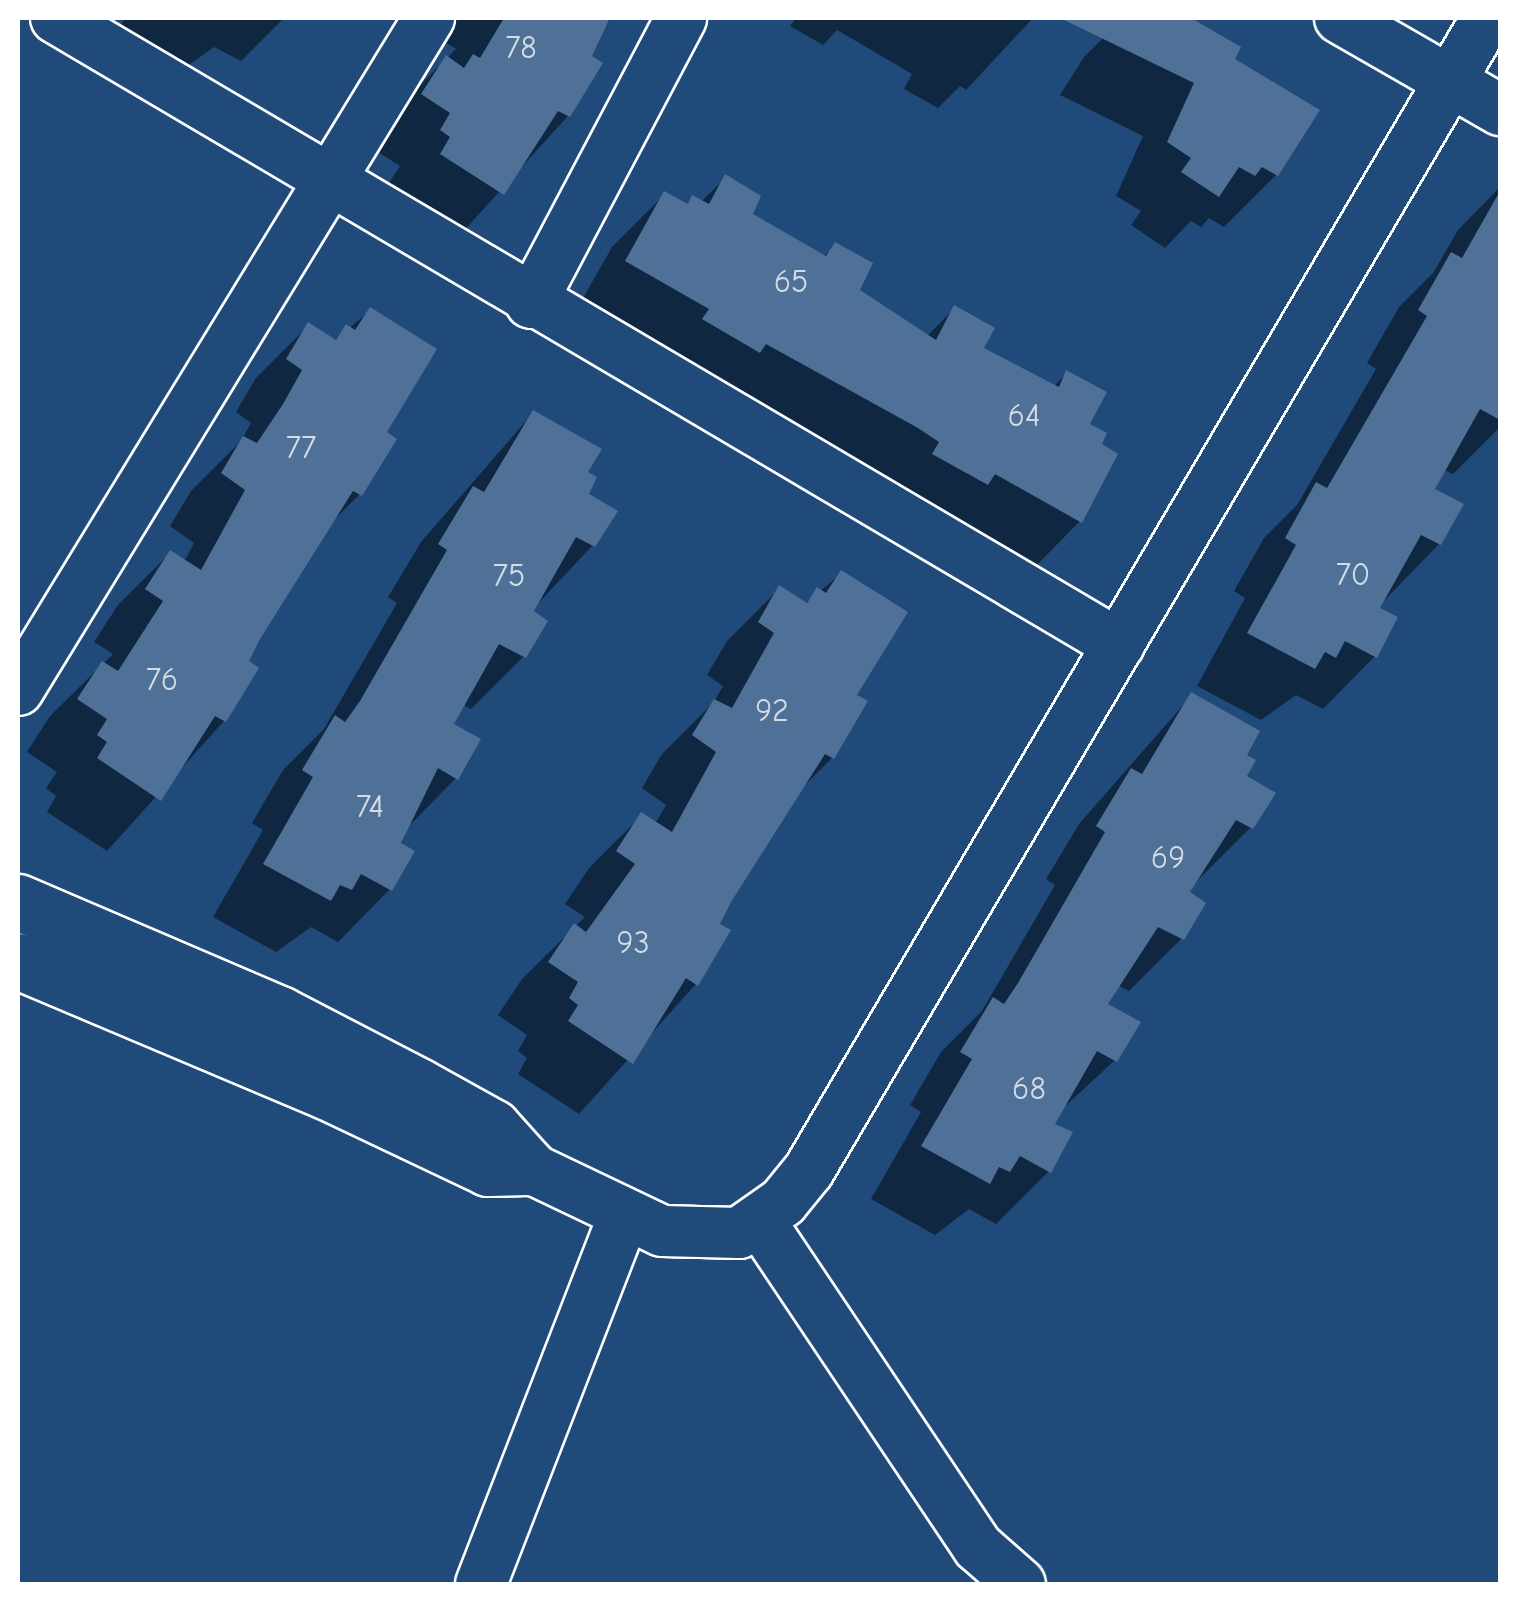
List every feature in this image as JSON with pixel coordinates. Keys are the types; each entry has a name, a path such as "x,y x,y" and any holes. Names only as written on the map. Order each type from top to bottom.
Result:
{"street":[{"path":"56,18 531,303 1118,645"},
{"path":"18,690 332,184 429,18"},
{"path":"531,303 682,18"},
{"path":"1340,18 1500,110"},
{"path":"18,902 279,1014 401,1076 492,1128 528,1168 624,1216 662,1231 702,1236 761,1224 809,1170 1487,18"},
{"path":"18,961 326,1091 488,1168 528,1168"},
{"path":"480,1584 624,1216"},
{"path":"761,1224 978,1547 1020,1584"}],"building":[{"path":"504,18 610,18 592,56 603,63 570,117 558,111 504,195 440,154 450,137 440,130 450,113 421,94 446,55 464,68 473,54 480,58"},
{"path":"1060,18 1191,18 1241,47 1235,59 1320,110 1278,176 1262,167 1255,176 1239,167 1219,197 1181,172 1191,158 1167,142 1194,83"},
{"path":"725,174 761,196 753,214 826,256 835,242 873,263 860,290 936,340 954,305 995,328 984,348 1059,387 1066,370 1107,392 1090,424 1107,433 1102,444 1118,454 1082,523 995,474 988,485 932,454 939,442 918,428 766,344 760,353 702,319 709,309 625,261 664,191 688,204 692,195 709,204"},
{"path":"1500,191 1500,420 1480,409 1435,489 1464,504 1441,545 1421,535 1380,608 1398,617 1377,658 1345,641 1336,658 1325,652 1315,669 1247,633 1296,545 1285,538 1316,482 1327,488 1427,316 1418,310 1451,252 1462,258"},
{"path":"370,307 437,349 387,432 397,439 362,496 353,491 260,639 249,661 259,668 226,722 215,716 161,801 97,758 107,742 97,735 107,719 77,699 102,661 118,671 163,601 145,589 170,550 201,570 245,490 221,473 243,436 257,443 283,404 302,370 286,359 308,322 336,340 346,324 355,330"},
{"path":"533,410 602,449 588,472 597,477 589,494 618,511 595,547 576,537 534,611 548,621 526,658 499,644 454,724 481,739 458,780 438,768 401,843 415,851 392,891 361,874 352,890 340,885 331,901 263,864 313,777 302,770 335,715 345,722 360,701 447,550 438,544 473,486 484,492"},
{"path":"841,570 908,612 857,695 868,701 834,759 825,754 731,902 720,924 731,930 698,986 686,978 633,1064 568,1021 578,1005 569,998 578,982 548,962 574,923 586,932 635,864 616,851 641,812 672,832 716,752 692,735 714,699 732,708 774,633 758,622 779,585 807,603 817,587 826,593"},
{"path":"1191,692 1260,731 1247,755 1256,760 1247,776 1276,793 1253,829 1236,820 1190,892 1206,903 1184,940 1158,927 1108,1004 1141,1022 1117,1062 1097,1051 1055,1124 1073,1132 1051,1173 1020,1156 1010,1172 999,1167 990,1184 921,1146 972,1059 960,1052 993,997 1004,1004 1018,983 1105,832 1096,826 1131,768 1142,774"}]}
